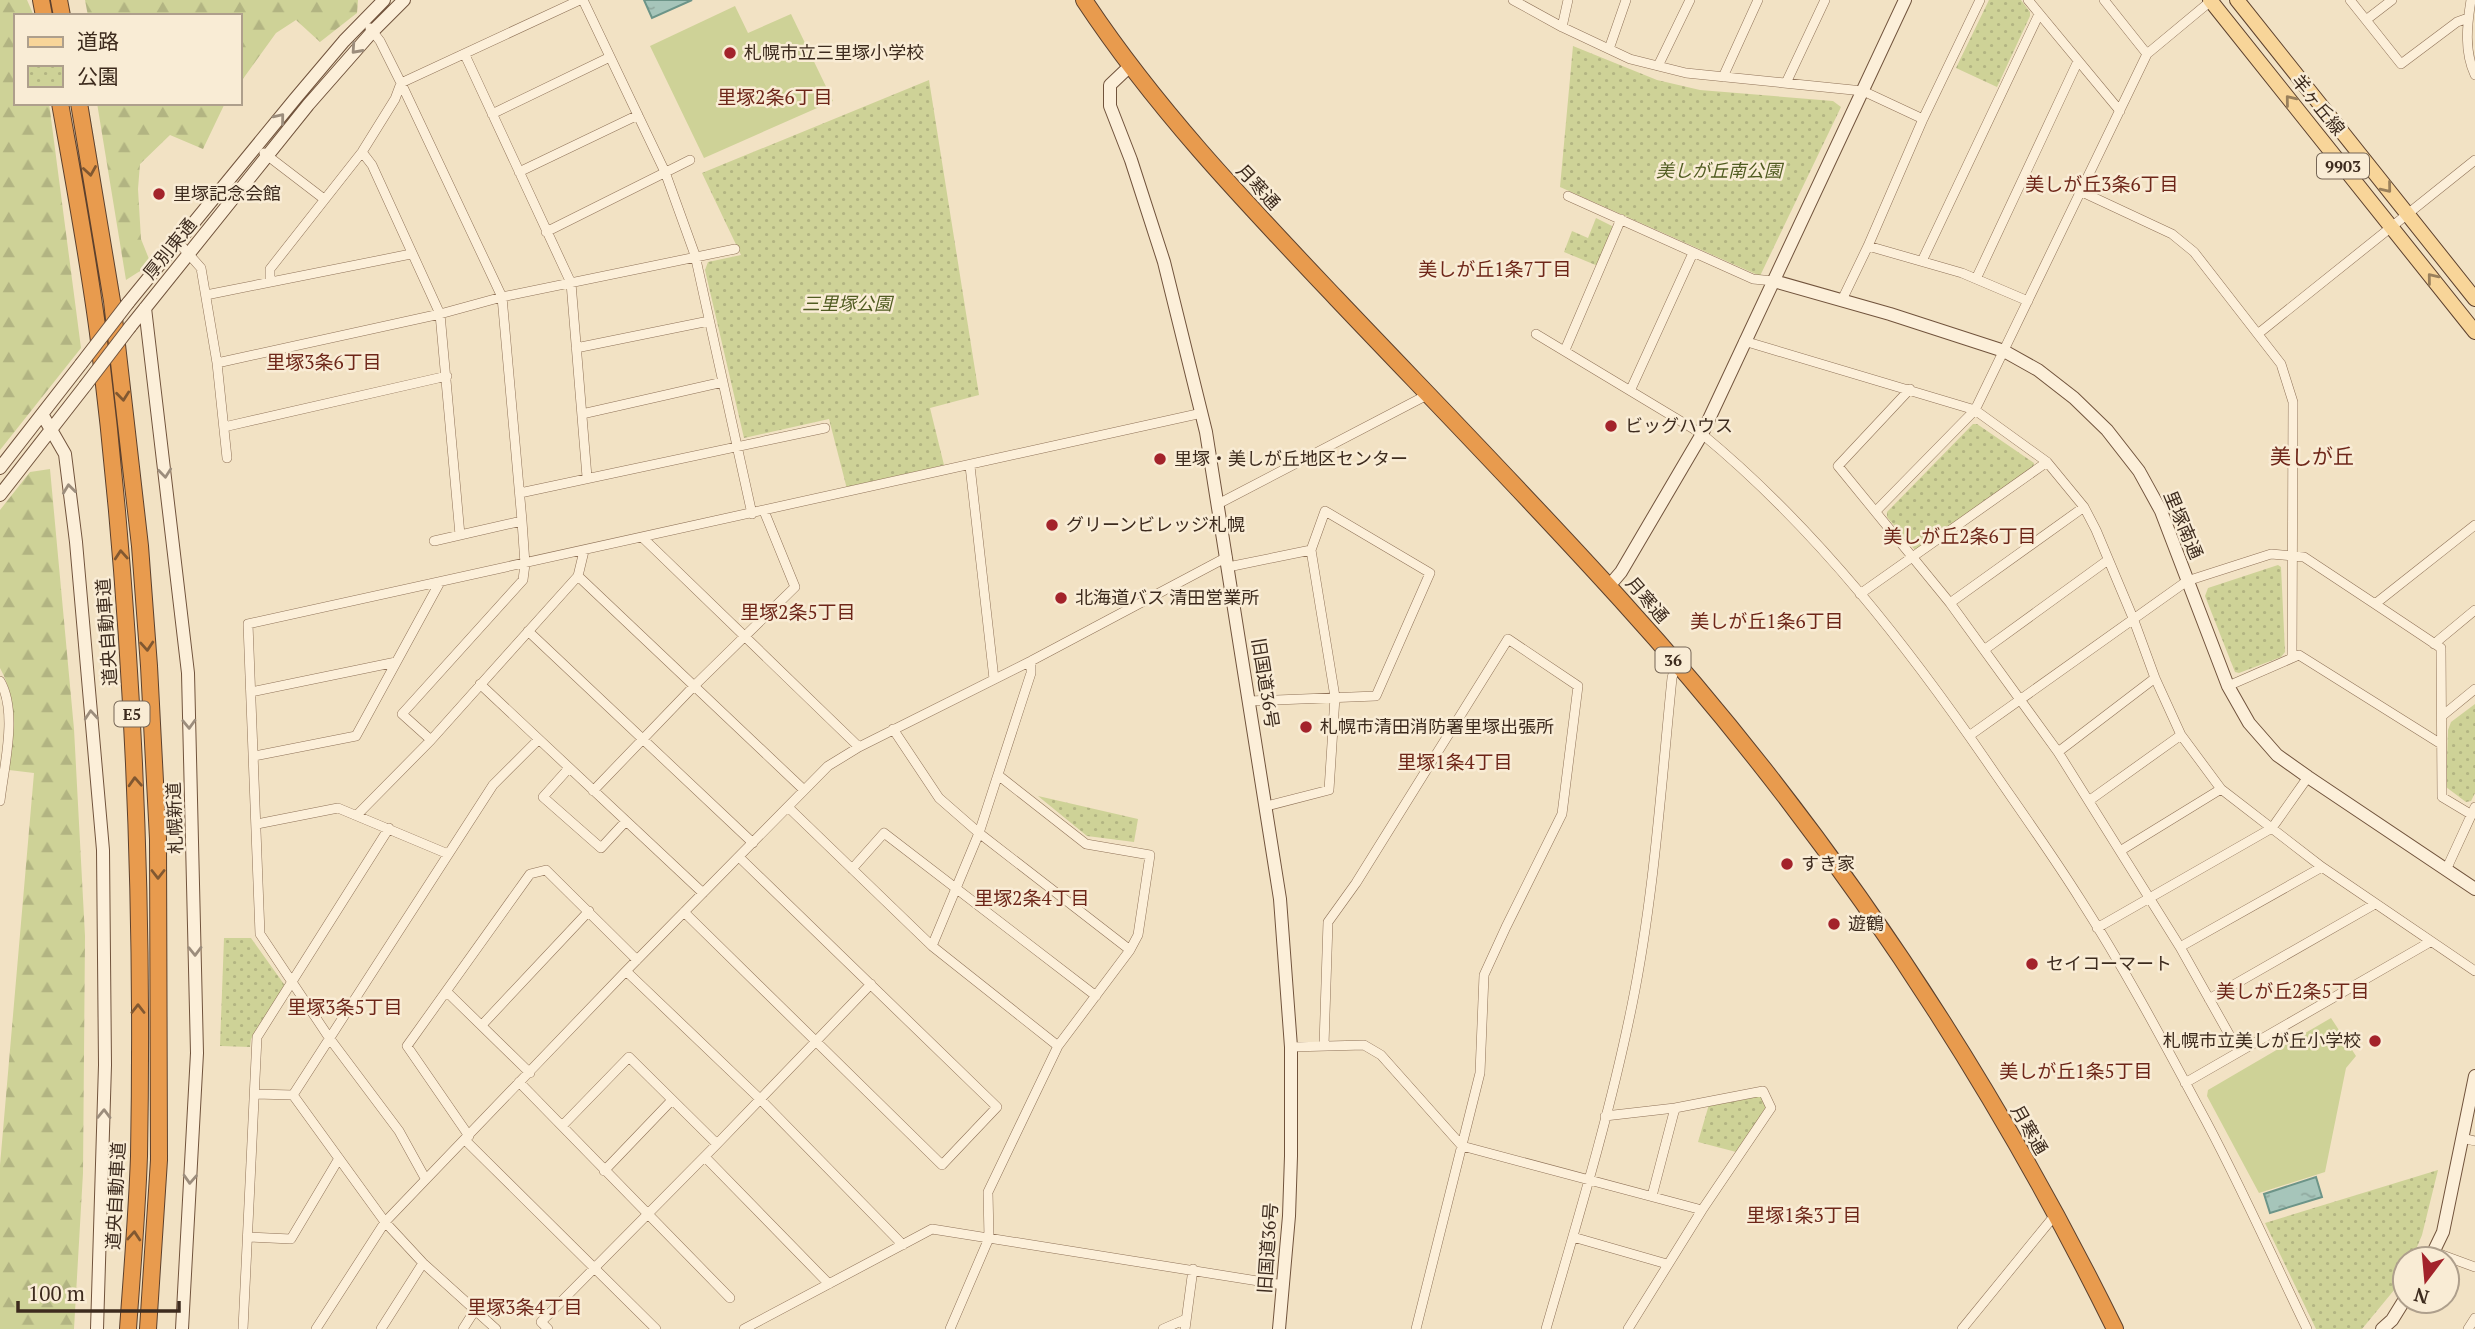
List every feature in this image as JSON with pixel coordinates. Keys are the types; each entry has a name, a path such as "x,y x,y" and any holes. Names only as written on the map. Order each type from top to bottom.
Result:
{"highway":[{"name":"月寒通","path":"1084,0 1130,66 1233,188 1609,586 1676,663 1825,850 1898,954 1965,1057 2055,1215 2115,1329"},
{"name":"道央自動車道","path":"60,105 99,339 120,543 129,668 138,839 139,1158 128,1329"},
{"name":"E5","path":"79,105 112,301 140,546 149,666 158,839 159,1160 148,1329"}],"main road":[{"name":"羊ヶ丘線","path":"2211,0 2475,331"},
{"name":"羊ヶ丘線","path":"2237,0 2475,299"}],"street":[{"name":"厚別東通","path":"0,495 190,253 262,151 364,20 384,0"},
{"name":"厚別東通","path":"0,468 178,242 404,0"},
{"path":"270,281 270,269 362,152 396,99 401,83 582,0 666,172 695,256 752,514"},
{"path":"1513,0 1630,59 1686,73 1863,91 1923,119"},
{"path":"1562,27 1568,0"},
{"path":"1609,49 1626,0"},
{"path":"1658,66 1690,0"},
{"path":"1723,77 1758,0"},
{"path":"1786,83 1825,0"},
{"path":"1609,586 1702,434 1905,0"},
{"path":"1842,300 1980,0"},
{"path":"2028,0 2120,111"},
{"path":"2104,0 2147,54"},
{"path":"1876,511 1975,410 2147,54 2211,0"},
{"path":"2350,0 2401,64 2457,22 2468,18"},
{"path":"2366,20 2392,0"},
{"path":"2471,0 2468,44 2475,75"},
{"path":"1922,261 2039,14"},
{"path":"364,20 380,41 401,83 502,297 520,492 525,564 523,580 402,714 431,740"},
{"path":"465,55 571,283 587,477"},
{"path":"492,114 610,57"},
{"path":"1976,279 2078,61"},
{"name":"旧国道36号","path":"1130,66 1110,85 1110,106 1131,160 1164,262 1202,413 1267,806 1283,936 1290,1047 1291,1156 1281,1329"},
{"path":"519,172 638,115"},
{"path":"262,151 324,199"},
{"path":"362,152 372,165 440,314 460,535"},
{"path":"546,232 690,160"},
{"path":"2259,333 2475,160"},
{"path":"2082,192 2172,234 2194,252 2281,364 2293,402 2292,658"},
{"path":"1568,196 1753,279 1774,281"},
{"path":"1565,350 1621,219"},
{"path":"178,242 201,268 217,363 227,457"},
{"path":"1868,246 1976,279 2028,300"},
{"path":"217,363 440,314 502,297 735,249"},
{"path":"1631,389 1693,253"},
{"path":"206,295 411,254"},
{"name":"里塚南通","path":"1774,281 2004,351 2038,370 2074,398 2107,430 2139,471 2161,511 2228,686 2249,723 2277,754 2308,777 2475,889"},
{"name":"札幌新道","path":"145,308 188,673 197,1053 182,1329"},
{"path":"576,348 709,321"},
{"path":"1536,334 1702,434 1794,518 1931,682 2081,900 2200,1109 2307,1329"},
{"path":"1744,341 1975,410 2047,462 2084,508 2181,734 2221,789 2322,867 2475,971"},
{"path":"224,427 447,376"},
{"path":"582,414 723,382"},
{"path":"1910,389 1838,466 1950,603 2058,752 2150,897 2239,1052"},
{"path":"1218,504 1429,394"},
{"path":"425,1178 399,1131 330,1039 260,934 248,624 1202,413"},
{"path":"42,414 65,454 76,542 103,850 105,1065 97,1329"},
{"path":"520,492 825,428"},
{"path":"1860,594 2047,462"},
{"path":"970,466 994,679"},
{"path":"1950,603 2084,508"},
{"path":"1250,701 1335,697 1376,696 1430,573 1325,511 1311,551 1335,697 1329,790 1267,806"},
{"path":"593,790 794,587 764,512"},
{"path":"435,541 522,521"},
{"path":"2375,604 2475,525"},
{"path":"643,538 859,747"},
{"path":"358,815 431,740 578,576 584,551"},
{"path":"316,1329 385,1222 425,1178 828,766 893,729 1227,562 1311,551"},
{"path":"1969,736 2187,581 2271,554 2304,556 2441,648 2442,797 2473,811 2446,870"},
{"path":"1984,650 2108,560"},
{"path":"578,576 804,790"},
{"path":"254,756 356,736 440,582"},
{"path":"2434,644 2475,610"},
{"path":"528,631 752,843"},
{"path":"1324,1045 1328,922 1356,883 1508,639 1578,686 1562,814 1484,975 1480,1073 1416,1329"},
{"path":"2228,686 2300,655 2441,744"},
{"path":"932,946 979,833 1031,673 1031,661"},
{"path":"251,692 396,662"},
{"path":"1546,1329 1589,1179 1632,1006 1647,915 1672,678 1676,663"},
{"path":"2058,752 2155,678"},
{"path":"0,681 6,692 9,725 0,801"},
{"path":"480,684 703,893"},
{"path":"2442,716 2475,689"},
{"path":"893,729 939,798 979,833 1130,950"},
{"path":"2090,800 2181,734"},
{"path":"293,1095 493,785 538,740"},
{"path":"569,768 543,797 601,848 626,821"},
{"path":"950,1329 989,1238 988,1192 1058,1046 1130,950 1138,935 1150,855 1086,844 998,775"},
{"path":"2097,928 2272,828 2308,777"},
{"path":"2120,852 2221,789"},
{"path":"257,824 338,808 448,853"},
{"path":"789,808 932,946 1058,1046"},
{"path":"243,1329 257,1037 389,828"},
{"path":"852,869 884,833 1096,996"},
{"path":"684,912 942,1165 997,1107 739,857"},
{"path":"2180,947 2322,867"},
{"path":"637,960 546,870 530,874 407,1046 467,1138 656,1329"},
{"path":"2209,999 2375,904"},
{"path":"482,1025 589,911"},
{"path":"2185,1083 2430,942"},
{"path":"626,971 760,1100 903,1245"},
{"path":"548,1329 541,1322 871,984"},
{"path":"447,992 530,1073"},
{"path":"1290,1047 1364,1045 1381,1055 1462,1146 1702,1210"},
{"path":"562,1126 629,1056 717,1144"},
{"path":"2437,1245 2469,1140 2475,1076"},
{"path":"519,1082 730,1298"},
{"path":"1605,1115 1675,1108 1763,1091 1771,1108 1667,1264 1628,1329"},
{"path":"255,1094 293,1095"},
{"path":"293,1095 385,1222 423,1263 496,1329"},
{"path":"604,1171 672,1100"},
{"path":"1652,1196 1675,1108"},
{"path":"705,1157 829,1284"},
{"path":"249,1237 291,1239 338,1160"},
{"path":"1962,1329 2055,1215"},
{"path":"744,1329 932,1229 1283,1284"},
{"path":"1573,1237 1667,1264"},
{"path":"382,1329 423,1263"},
{"path":"1163,1329 1186,1324 1193,1269"},
{"path":"463,1329 475,1310"},
{"path":"2382,1329 2395,1315"},
{"path":"2468,1329 2475,1318"}],"green space":[{"path":"0,0 27,0 33,14 14,14 14,105 49,105 81,348 0,450"},
{"path":"85,0 358,0 357,13 320,42 296,20 276,33 242,80 242,14 88,14"},
{"path":"1989,0 2021,0 2030,12 1997,87 1956,68"},
{"name":"札幌市立三里塚小学校","path":"735,6 748,33 791,14 833,101 704,158 650,46"},
{"name":"美しが丘南公園","path":"1573,46 1657,80 1700,90 1833,101 1841,107 1760,276 1560,187"},
{"name":"三里塚公園","path":"929,80 979,395 930,408 944,465 847,489 829,419 744,438 705,270 708,262 741,255 702,173"},
{"path":"97,105 224,105 203,149 170,135 140,164 138,189 141,239 151,264 126,280"},
{"path":"1596,218 1612,226 1613,230 1598,266 1564,252 1572,231 1588,238"},
{"path":"1973,424 1977,424 2034,463 2033,468 1920,550 1914,549 1887,517 1887,512"},
{"path":"50,469 74,729 85,936 83,1173 74,1329 0,1329 0,1165 34,773 9,770 13,718 10,693 0,668 0,510 30,472"},
{"path":"2278,565 2281,567 2285,652 2281,657 2239,673 2235,672 2205,596 2208,588"},
{"path":"2475,704 2475,793 2471,801 2466,802 2446,787 2448,730 2451,722"},
{"path":"1038,796 1138,819 1134,842 1087,836"},
{"path":"224,938 251,938 286,987 251,1039 250,1047 220,1046"},
{"path":"2331,1018 2356,1056 2346,1068 2325,1172 2259,1193 2207,1096 2208,1090"},
{"path":"1763,1091 1771,1108 1740,1153 1698,1142 1710,1101"},
{"path":"2438,1170 2418,1245 2391,1245 2391,1294 2362,1329 2316,1329 2265,1223"}],"water":[{"path":"644,0 692,0 652,18"},
{"path":"2316,1177 2322,1197 2270,1213 2264,1194"}],"place":[{"name":"札幌市立三里塚小学校","path":"730,53"},
{"name":"里塚記念会館","path":"159,194"},
{"name":"ビッグハウス","path":"1611,426"},
{"name":"里塚・美しが丘地区センター","path":"1160,459"},
{"name":"グリーンビレッジ札幌","path":"1052,525"},
{"name":"北海道バス 清田営業所","path":"1061,598"},
{"name":"札幌市清田消防署里塚出張所","path":"1306,727"},
{"name":"すき家","path":"1787,864"},
{"name":"遊鶴","path":"1834,924"},
{"name":"セイコーマート","path":"2032,964"},
{"name":"札幌市立美しが丘小学校","path":"2375,1041"}],"district":[{"name":"里塚2条6丁目","path":"775,97"},
{"name":"美しが丘3条6丁目","path":"2102,184"},
{"name":"美しが丘1条7丁目","path":"1495,269"},
{"name":"里塚3条6丁目","path":"324,362"},
{"name":"美しが丘","path":"2312,457"},
{"name":"美しが丘2条6丁目","path":"1960,536"},
{"name":"里塚2条5丁目","path":"798,612"},
{"name":"美しが丘1条6丁目","path":"1767,621"},
{"name":"里塚1条4丁目","path":"1455,762"},
{"name":"里塚2条4丁目","path":"1032,898"},
{"name":"美しが丘2条5丁目","path":"2293,991"},
{"name":"里塚3条5丁目","path":"345,1007"},
{"name":"美しが丘1条5丁目","path":"2076,1071"},
{"name":"里塚1条3丁目","path":"1804,1215"},
{"name":"里塚3条4丁目","path":"525,1307"}]}
